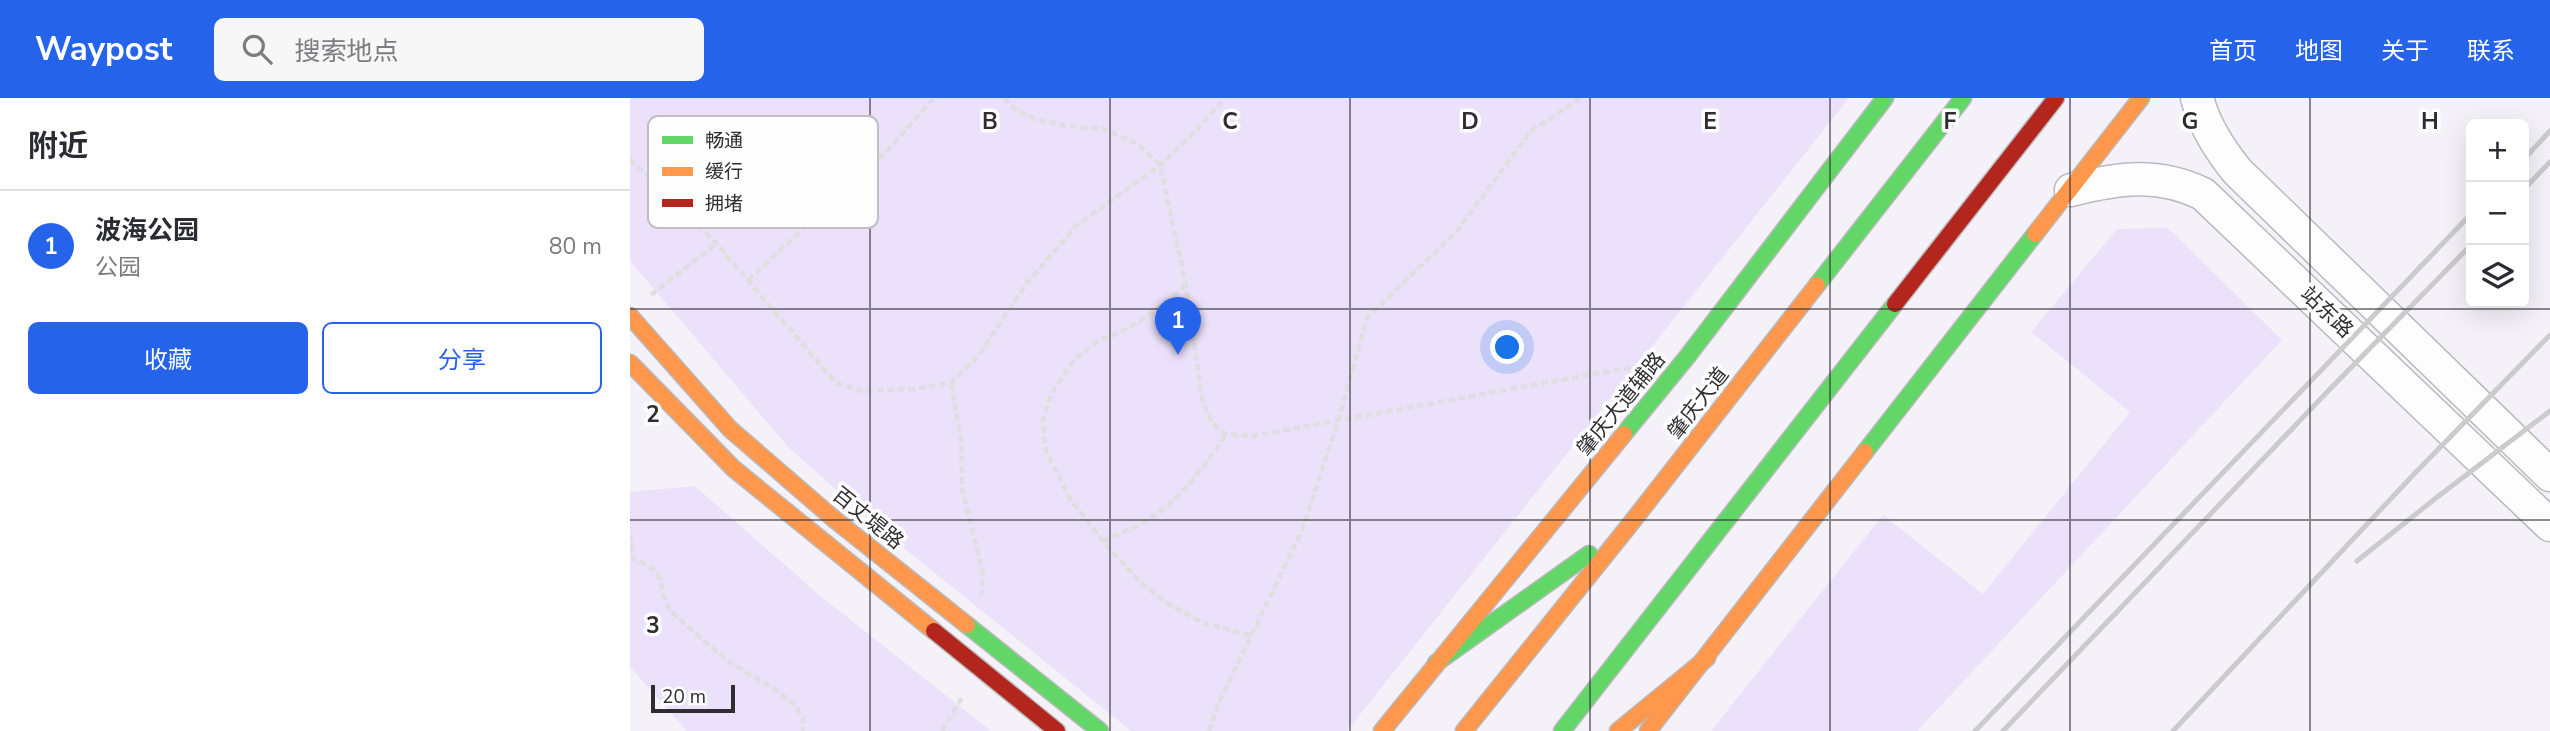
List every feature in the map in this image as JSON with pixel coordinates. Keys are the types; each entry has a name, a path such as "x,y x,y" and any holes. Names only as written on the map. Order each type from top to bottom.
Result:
{"main road":[{"name":"肇庆大道辅路","path":"1382,731 1687,358 1885,98"},
{"name":"肇庆大道","path":"1464,731 1628,527 1963,98"},
{"path":"1562,731 2056,98"},
{"path":"1648,731 2141,98"},
{"name":"百丈堤路","path":"630,316 644,375 734,470 1056,731"},
{"name":"百丈堤路","path":"644,375 730,429 834,519 1100,731"},
{"path":"1436,663 1628,527"},
{"path":"1618,731 1707,658"}],"street":[{"name":"站东路","path":"2197,98 2215,144 2237,171 2550,475"},
{"name":"站东路","path":"2071,190 2112,179 2151,179 2184,184 2203,194 2550,525"}],"path":[{"path":"878,159 934,98"},
{"path":"1004,98 1017,111 1039,120 1104,129 1138,144 1160,166 1186,285 1203,404 1213,424 1227,434 1252,436 1339,418 1687,358"},
{"path":"701,228 836,383 862,391 913,389 951,383 978,356 1027,283 1076,226 1160,166 1225,98"},
{"path":"1209,731 1218,704 1302,531 1339,418 1367,318 1457,231 1531,131 1581,98"},
{"path":"630,159 648,177"},
{"path":"748,280 804,228"},
{"path":"641,301 664,287 717,244"},
{"path":"1186,285 1140,321 1122,332 1098,341 1074,360 1051,394 1043,421 1046,451 1070,499 1141,583 1168,604 1203,623 1253,636"},
{"path":"951,383 961,440 962,488 983,575 978,632"},
{"path":"1103,541 1149,519 1179,493 1207,463 1227,434"},
{"path":"630,535 634,559 651,566 659,574 665,602 674,614 730,662 786,696 803,717 803,731"},
{"path":"942,731 979,670"}],"shaded area":[{"path":"630,98 1849,98 1347,731 1131,731 884,532 789,448 630,261"},
{"path":"2168,228 2282,340 1917,731 1711,731 1883,515 1983,594 2130,412 2031,332 2117,229"},
{"path":"695,486 818,594 991,731 687,731 630,667 630,492"}],"railway":[{"path":"2529,154 2550,131"},
{"path":"2529,184 2550,162"},
{"path":"1975,731 2466,219"},
{"path":"2003,731 2466,250"},
{"path":"2173,731 2415,473 2550,335"},
{"path":"2357,561 2550,411"}],"traffic: fast":[{"path":"1624,434 1687,357 1885,98"},
{"path":"1817,285 1963,98"},
{"path":"1865,452 2035,234"},
{"path":"1562,731 1895,304"},
{"path":"1436,663 1589,554"},
{"path":"967,625 1100,731"}],"traffic: slow":[{"path":"2035,234 2141,98"},
{"path":"1464,731 1817,285"},
{"path":"630,316 730,429 834,519 967,625"},
{"path":"630,363 734,469 934,631"},
{"path":"1382,731 1624,434"},
{"path":"1648,731 1865,452"},
{"path":"1618,731 1707,658"}],"traffic: jam":[{"path":"1895,304 2056,98"},
{"path":"934,631 1057,731"}],"place":[{"name":"波海公园","path":"1178,355"}]}
